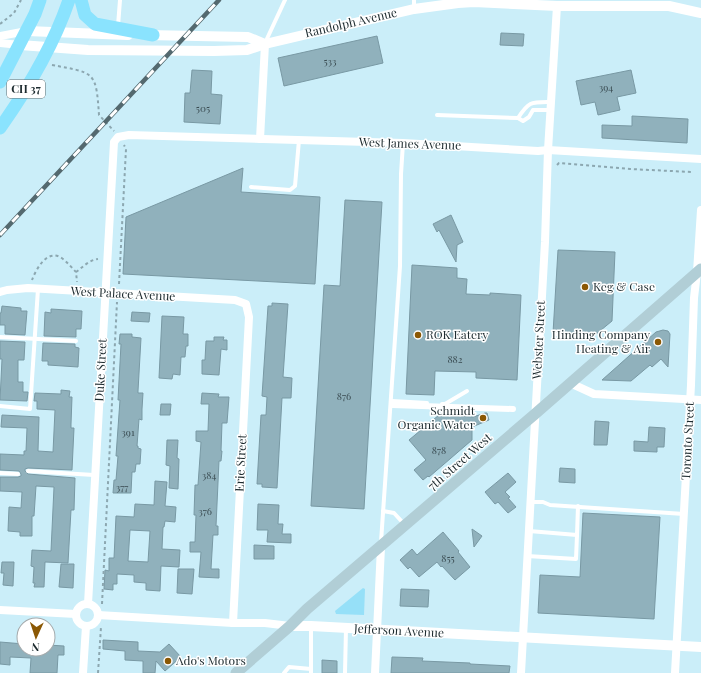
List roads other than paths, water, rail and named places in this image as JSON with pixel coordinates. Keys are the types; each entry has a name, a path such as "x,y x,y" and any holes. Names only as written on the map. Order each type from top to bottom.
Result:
{"highway":[{"path":"27,31 40,0"},
{"path":"57,31 69,0"},
{"path":"81,0 85,16 95,24 118,32 154,35"},
{"name":"CH 37","path":"0,82 27,31"},
{"name":"CH 37","path":"0,128 26,89 57,31"}],"main road":[{"name":"7th Street West","path":"236,673 699,271"}],"street":[{"name":"Randolph Avenue","path":"0,43 48,48 214,51 247,50 414,4 440,5 474,2 557,6 670,3 701,13"},
{"name":"Webster Street","path":"521,673 545,242 548,150 557,6"},
{"path":"0,36 27,31 118,32"},
{"path":"154,35 248,37 265,44 260,139"},
{"name":"West James Avenue","path":"118,137 129,134 403,143 701,159"},
{"name":"Duke Street","path":"88,604 94,475 114,142 118,137"},
{"name":"Toronto Street","path":"675,673 694,298 699,271 701,210"},
{"name":"West Palace Avenue","path":"0,292 28,288 235,300 246,304"},
{"name":"Erie Street","path":"233,623 249,317 246,304"},
{"path":"570,383 594,394 701,400"},
{"path":"392,403 513,409"},
{"path":"375,673 381,547"},
{"path":"76,614 80,607 88,604 95,608 98,615 94,623 86,626"},
{"path":"0,610 76,614"},
{"path":"76,614 79,622 86,626"},
{"name":"Jefferson Avenue","path":"98,615 701,647"},
{"path":"84,673 86,626"}],"lane":[{"path":"118,32 120,0"},
{"path":"265,44 285,0"},
{"path":"518,118 526,106 533,102 551,106"},
{"path":"437,115 518,118 523,121 529,117 533,110 551,106"},
{"path":"251,187 290,190 295,186 299,140"},
{"path":"381,547 392,403 400,266 401,174 403,143"},
{"path":"0,406 30,409 38,289"},
{"path":"0,337 76,341"},
{"path":"392,403 445,404 467,391"},
{"path":"28,471 94,475"},
{"path":"0,473 18,474"},
{"path":"530,502 543,502 550,505 684,514"},
{"path":"527,556 576,559 578,506"},
{"path":"383,511 394,513 406,525"},
{"path":"528,531 577,535"},
{"path":"284,673 289,667 311,671 311,626"},
{"path":"345,673 346,628"}],"railway":[{"path":"0,235 219,0"}],"place":[{"name":"Keg & Case","path":"585,287"},
{"name":"ROK Eatery","path":"418,335"},
{"name":"Hinding Company Heating & Air","path":"658,342"},
{"name":"Schmidt Organic Water","path":"483,418"},
{"name":"Ado's Motors","path":"168,661"}]}
